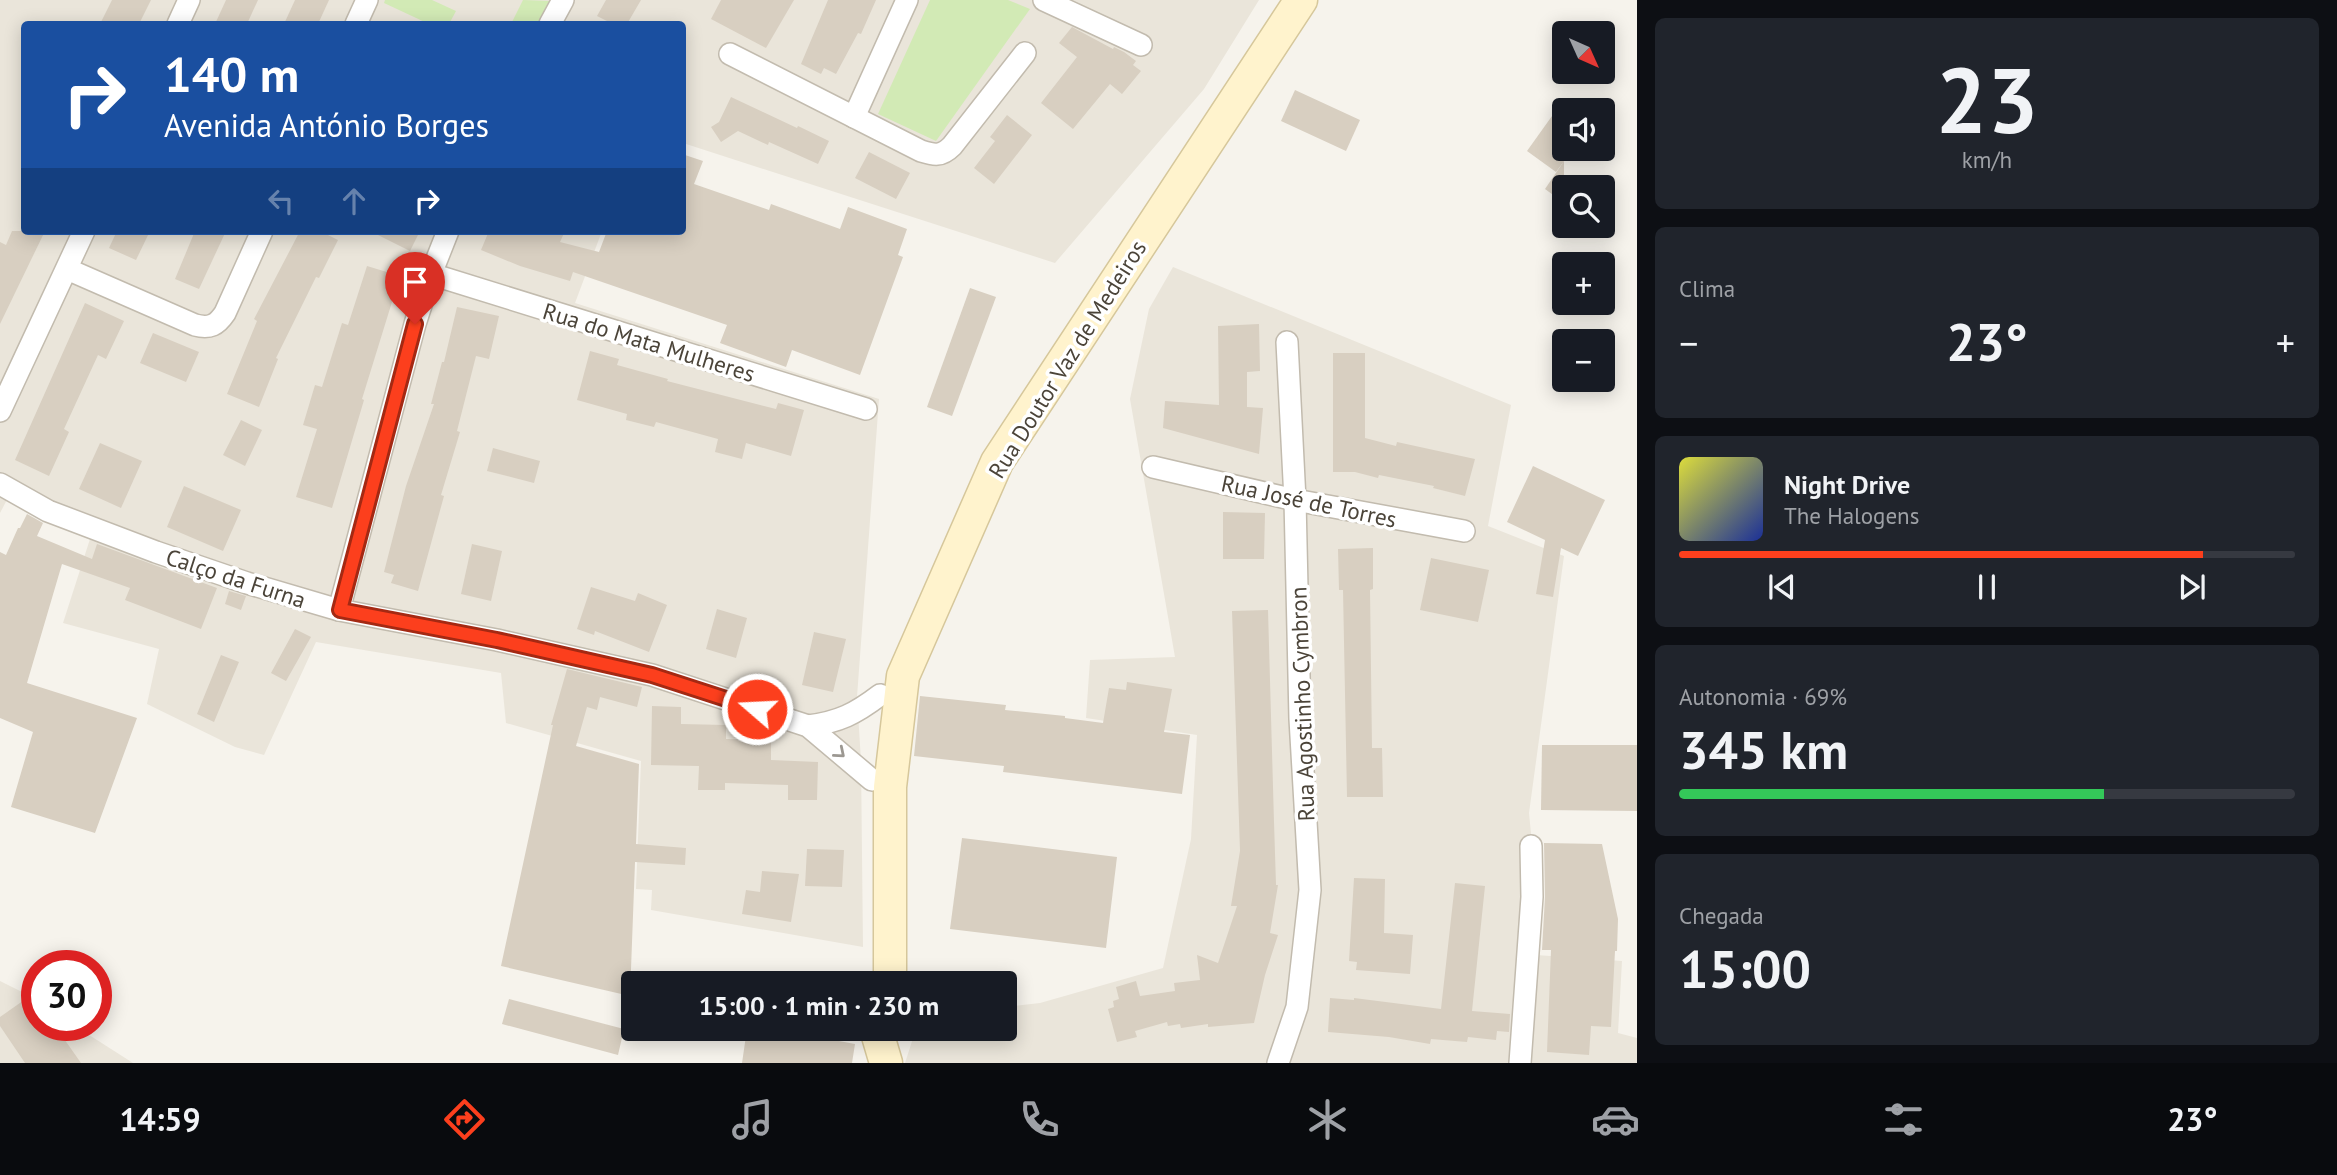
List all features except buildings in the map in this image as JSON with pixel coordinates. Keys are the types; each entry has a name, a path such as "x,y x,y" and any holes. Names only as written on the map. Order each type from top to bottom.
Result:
{"street":[{"path":"179,21 189,0"},
{"path":"552,21 562,0"},
{"path":"854,117 907,0"},
{"path":"1044,0 1141,45"},
{"name":"Rua Doutor Vaz de Medeiros","path":"881,783 880,695 984,459 1279,0"},
{"name":"Rua Doutor Vaz de Medeiros","path":"881,783 903,676 997,462 1301,0"},
{"path":"730,54 935,156 944,153 1025,52"},
{"path":"0,411 82,235"},
{"path":"67,269 195,326 211,327 219,323 225,313 260,235"},
{"path":"340,610 405,363 431,274 446,235"},
{"name":"Rua do Mata Mulheres","path":"431,274 866,409"},
{"name":"Rua Agostinho Cymbron","path":"1278,1063 1297,1007 1310,890 1300,719 1295,500 1287,342"},
{"name":"Rua José de Torres","path":"1153,467 1295,500 1464,531"},
{"name":"Calço da Furna","path":"0,484 48,511 247,583 340,610 497,640 652,675 808,726 881,783"},
{"name":"Calço da Furna","path":"808,726 843,719 880,695"},
{"path":"872,971 869,829 881,783"},
{"path":"881,783 889,971"},
{"path":"1520,1063 1532,897 1531,846"}],"shaded area":[{"path":"0,0 1259,0 1204,89 1055,263 686,144 686,21 21,21 21,235 600,235 575,303 879,399 857,697 861,761 863,947 651,910 652,890 636,889 641,761 506,723 501,673 316,642 264,755 235,747 147,704 159,649 63,623 90,539 10,494 0,513"},
{"path":"1173,267 1511,405 1488,526 1564,556 1529,813 1534,864 1536,955 1622,961 1618,1033 1637,1038 1637,1063 905,1063 912,1041 1017,1041 1017,1006 1040,1003 1163,968 1191,839 1197,735 1086,718 1090,660 1175,657 1130,399 1149,309"},
{"path":"0,981 21,992 21,1041 99,1041 133,1063 0,1063"}],"green space":[{"path":"385,0 432,0 456,11 451,21 423,21 384,3"},
{"path":"523,0 550,1 540,21 512,21"},
{"path":"930,0 1008,0 1030,9 936,141 878,114"}],"route":[{"path":"415,324 340,610 497,640 652,675 757,709"}]}
